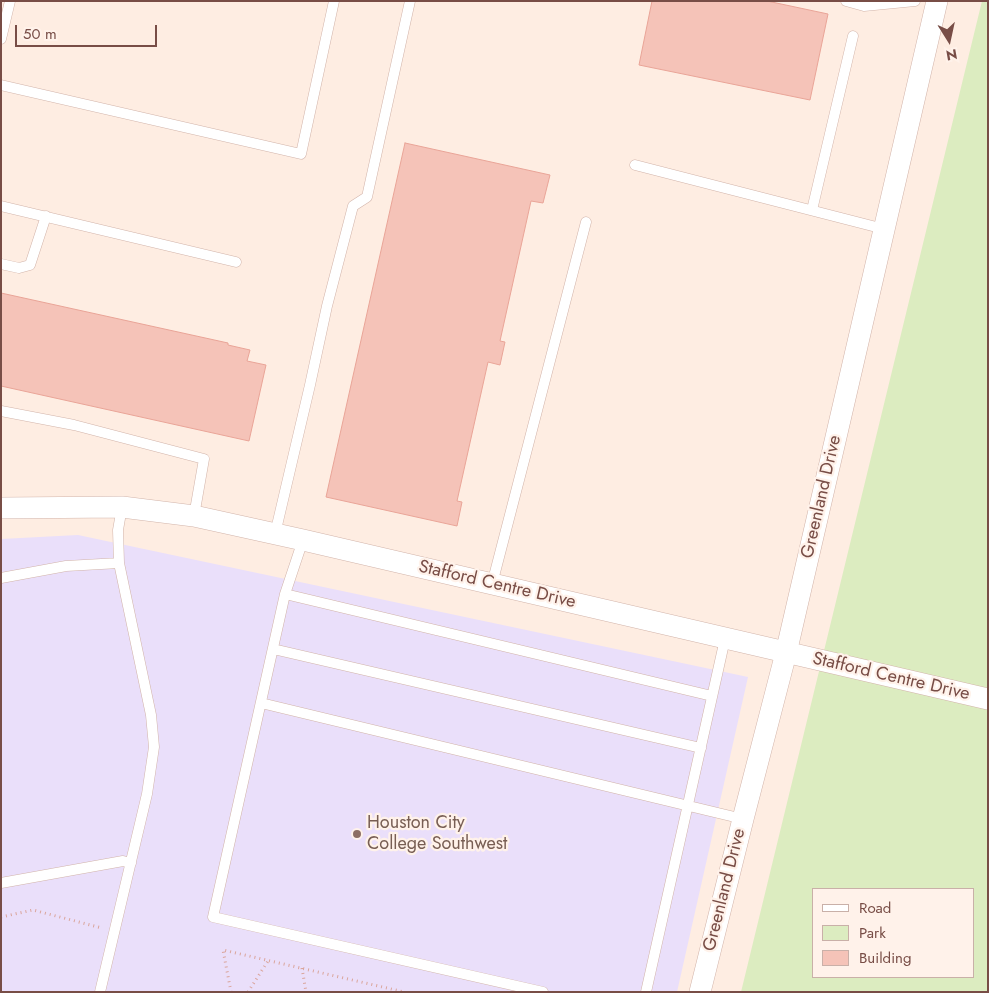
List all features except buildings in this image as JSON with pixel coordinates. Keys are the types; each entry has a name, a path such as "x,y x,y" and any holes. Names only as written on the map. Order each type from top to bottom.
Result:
{"street":[{"name":"Greenland Drive","path":"700,992 742,819 786,653 937,1"},
{"name":"Stafford Centre Drive","path":"1,508 122,507 194,516 988,699"}],"lane":[{"path":"1,39 10,1"},
{"path":"1,85 301,154 334,1"},
{"path":"275,534 327,306 353,206 367,196 410,1"},
{"path":"846,1 865,4 915,1"},
{"path":"812,210 852,36"},
{"path":"635,165 884,228"},
{"path":"1,206 236,262"},
{"path":"1,264 20,268 30,265 46,216"},
{"path":"492,584 586,222"},
{"path":"1,411 74,425 204,459 194,516"},
{"path":"100,992 148,794 154,748 151,715 119,563 118,530 122,507"},
{"path":"303,540 285,594 213,917 543,992"},
{"path":"1,578 66,566 119,563"},
{"path":"285,594 712,696"},
{"path":"646,992 725,639"},
{"path":"273,649 701,748"},
{"path":"261,703 742,819"},
{"path":"1,883 123,860 131,863"}],"path":[{"path":"1,917 33,910 102,928 100,937"},
{"path":"231,992 223,950 404,992"},
{"path":"248,992 268,961"},
{"path":"302,968 306,992"}],"shaded area":[{"name":"Houston City College Southwest","path":"78,535 748,677 677,992 1,992 1,539"}],"green space":[{"path":"982,1 988,1 988,992 741,992"}],"place":[{"name":"Houston City College Southwest","path":"357,834"}]}
